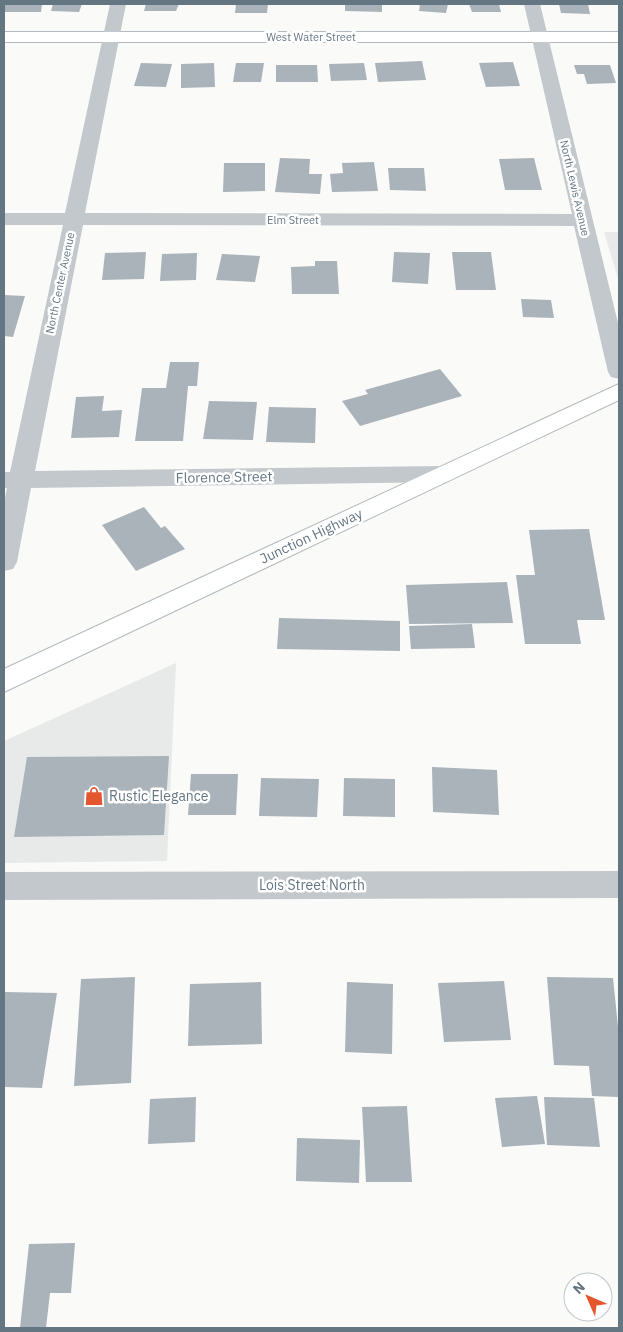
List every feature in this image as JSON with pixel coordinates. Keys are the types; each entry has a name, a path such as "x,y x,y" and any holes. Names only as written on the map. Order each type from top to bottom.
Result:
{"street":[{"name":"North Center Avenue","path":"4,562 12,480 73,220 118,4"},
{"name":"North Lewis Avenue","path":"532,4 619,372"},
{"name":"West Water Street","path":"4,37 619,38"},
{"name":"Elm Street","path":"4,219 582,220"},
{"name":"Junction Highway","path":"4,681 619,391"},
{"name":"Florence Street","path":"12,480 444,474"},
{"name":"Lois Street North","path":"4,886 619,884"}],"shaded area":[{"path":"604,232 619,232 619,282"},
{"path":"176,663 167,861 4,863 4,741"}],"building":[{"path":"5,4 42,4 41,12 4,12"},
{"path":"53,4 82,4 79,12 51,11"},
{"path":"146,4 179,4 176,11 144,11"},
{"path":"236,4 268,4 267,13 235,13"},
{"path":"345,4 382,4 382,12 345,11"},
{"path":"420,4 448,4 446,13 419,11"},
{"path":"469,4 499,4 501,12 472,12"},
{"path":"559,4 588,4 590,14 561,13"},
{"path":"422,61 426,80 378,82 375,63"},
{"path":"513,62 520,86 486,87 479,63"},
{"path":"141,63 172,64 166,87 134,86"},
{"path":"214,63 215,87 181,88 181,64"},
{"path":"236,63 264,63 261,82 233,82"},
{"path":"364,63 367,80 331,81 329,64"},
{"path":"276,65 317,65 318,82 276,82"},
{"path":"574,65 610,65 616,83 587,84 584,74 577,74"},
{"path":"280,158 310,159 309,174 322,174 320,194 275,192"},
{"path":"534,158 542,190 505,190 499,159"},
{"path":"374,162 378,191 332,192 330,174 343,173 342,163"},
{"path":"224,163 265,163 265,191 223,192"},
{"path":"388,168 424,168 426,191 390,190"},
{"path":"146,252 144,279 102,280 105,253"},
{"path":"394,252 430,253 428,284 392,282"},
{"path":"452,252 491,252 496,290 456,290"},
{"path":"197,253 196,280 160,281 162,254"},
{"path":"222,254 260,256 255,282 216,280"},
{"path":"315,261 337,261 339,294 292,294 291,267 315,266"},
{"path":"4,295 25,296 13,337 4,336"},
{"path":"521,299 551,300 554,318 523,317"},
{"path":"170,362 199,362 197,386 188,386 183,441 135,441 142,388 166,388"},
{"path":"440,369 462,396 360,426 342,401 368,394 365,390"},
{"path":"104,396 102,411 122,410 119,437 71,438 76,397"},
{"path":"209,401 257,402 253,440 203,439"},
{"path":"269,407 316,408 315,443 266,442"},
{"path":"144,507 161,528 165,526 185,549 136,571 102,525"},
{"path":"589,529 605,620 577,620 581,644 525,644 516,575 535,575 529,530"},
{"path":"507,582 513,623 409,624 406,585"},
{"path":"279,618 400,621 400,651 277,649"},
{"path":"472,624 475,648 411,649 409,626"},
{"name":"Rustic Elegance","path":"169,756 164,835 14,837 27,757"},
{"path":"432,767 497,770 499,815 433,812"},
{"path":"191,774 238,774 236,815 188,815"},
{"path":"261,778 319,779 317,817 259,816"},
{"path":"344,778 395,779 395,817 343,816"},
{"path":"135,977 131,1083 74,1086 81,979"},
{"path":"547,977 613,978 619,1036 619,1097 592,1096 589,1066 554,1065"},
{"path":"504,981 511,1040 444,1042 438,983"},
{"path":"261,982 262,1044 188,1046 190,984"},
{"path":"347,982 393,984 392,1054 345,1052"},
{"path":"4,992 57,993 42,1088 4,1087"},
{"path":"537,1096 545,1144 502,1147 495,1098"},
{"path":"196,1097 195,1142 148,1144 150,1099"},
{"path":"544,1097 594,1098 600,1147 547,1145"},
{"path":"407,1106 412,1182 366,1182 362,1107"},
{"path":"297,1138 360,1140 359,1183 296,1181"},
{"path":"75,1243 71,1293 50,1293 46,1328 20,1328 29,1244"}],"place":[{"name":"Rustic Elegance","path":"94,796"}]}
